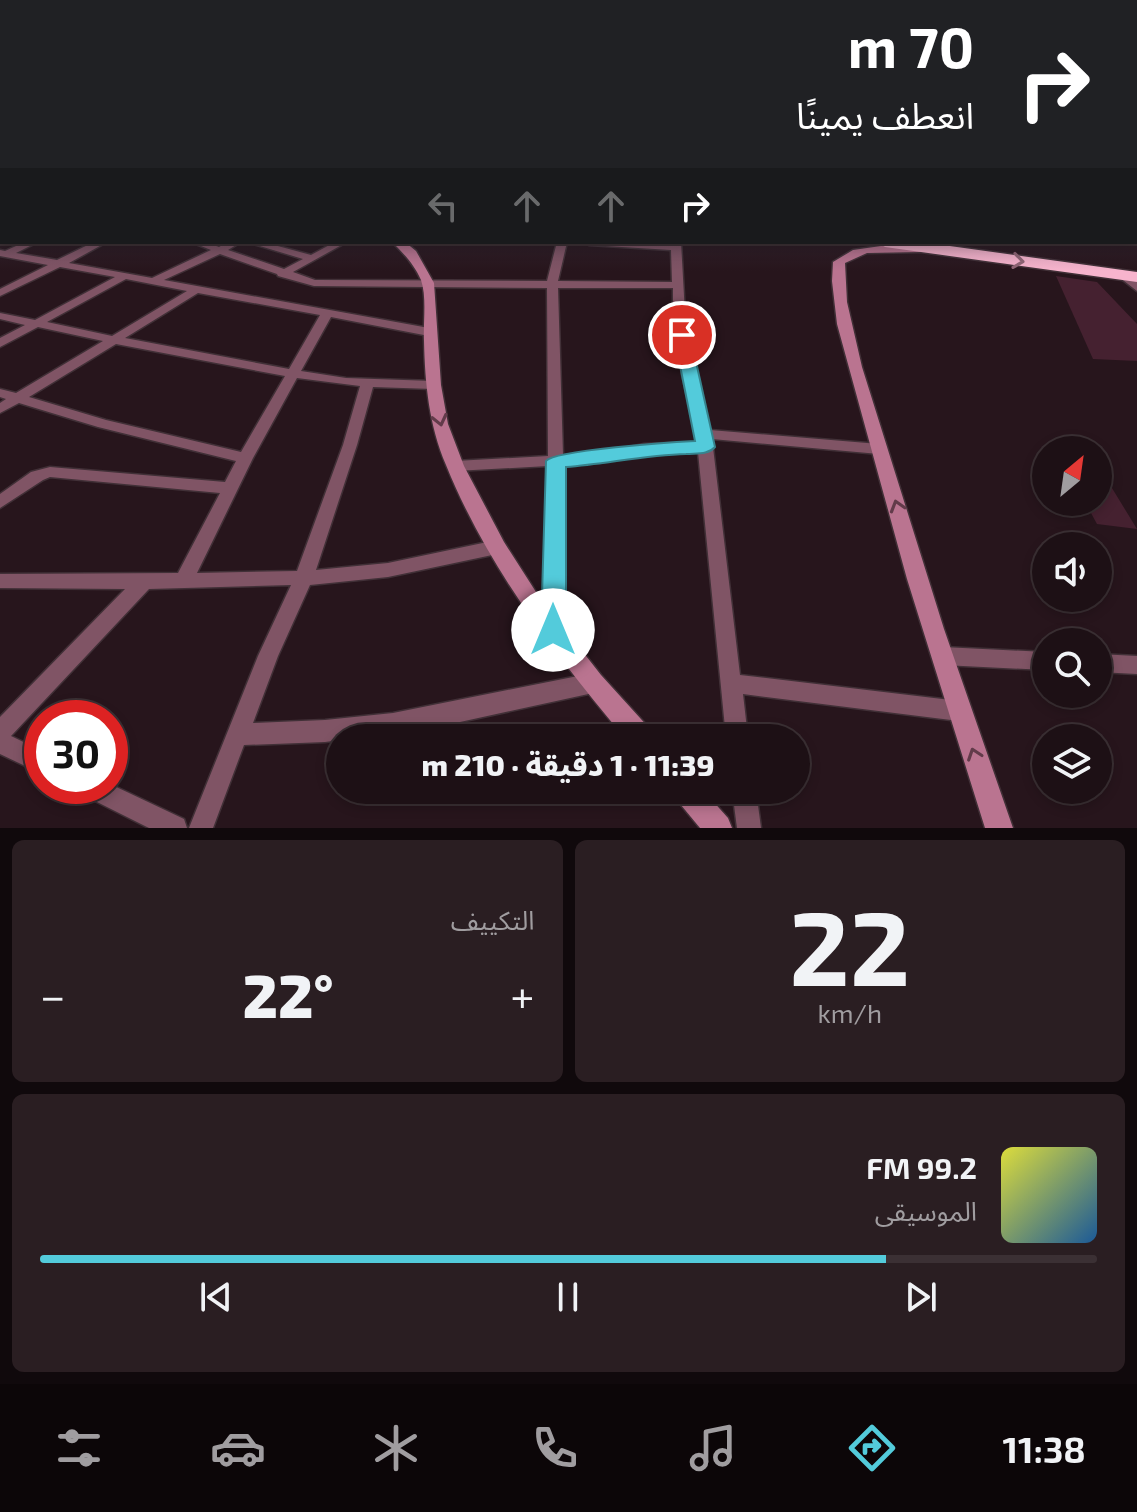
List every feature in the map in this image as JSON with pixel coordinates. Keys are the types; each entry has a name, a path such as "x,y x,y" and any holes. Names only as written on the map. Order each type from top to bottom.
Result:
{"highway":[{"path":"900,244 1130,276"}],"street":[{"path":"3,254 28,244"},
{"path":"0,293 98,244"},
{"path":"202,244 314,283 676,285"},
{"path":"154,281 232,244"},
{"path":"259,244 311,258"},
{"path":"282,274 338,244"},
{"path":"401,244 412,253 428,283 433,385 440,424 455,466 497,547 528,598 629,724"},
{"path":"553,630 556,461 552,282 562,244"},
{"path":"676,244 676,285 687,365 705,440 735,724"},
{"path":"934,249 876,248 850,253 839,262 843,310 879,449 959,711 999,828"},
{"path":"3,254 429,332"},
{"path":"0,343 125,276"},
{"path":"1130,276 1137,288"},
{"path":"0,409 197,289"},
{"path":"184,580 245,458 328,312"},
{"path":"0,316 34,325 367,385 433,385"},
{"path":"201,828 268,656 304,578 350,445 367,385"},
{"path":"0,393 103,424 245,458"},
{"path":"455,466 599,458 705,440 879,449"},
{"path":"0,502 37,476 50,472 231,488"},
{"path":"0,581 144,582 304,578 388,570 497,547"},
{"path":"0,732 144,582"},
{"path":"943,656 1032,660"},
{"path":"1112,664 1137,665"},
{"path":"238,735 326,731 439,716 593,683"},
{"path":"730,683 959,711"},
{"path":"0,742 24,754"},
{"path":"126,804 175,828"},
{"path":"697,804 718,828"},
{"path":"746,804 749,828"}],"shaded area":[{"path":"1056,276 1097,282 1137,324 1137,361 1093,359"},
{"path":"1112,488 1137,529 1097,524 1093,516 1112,516"}],"route":[{"path":"553,630 556,461 615,456 644,449 705,447 682,335"}]}
